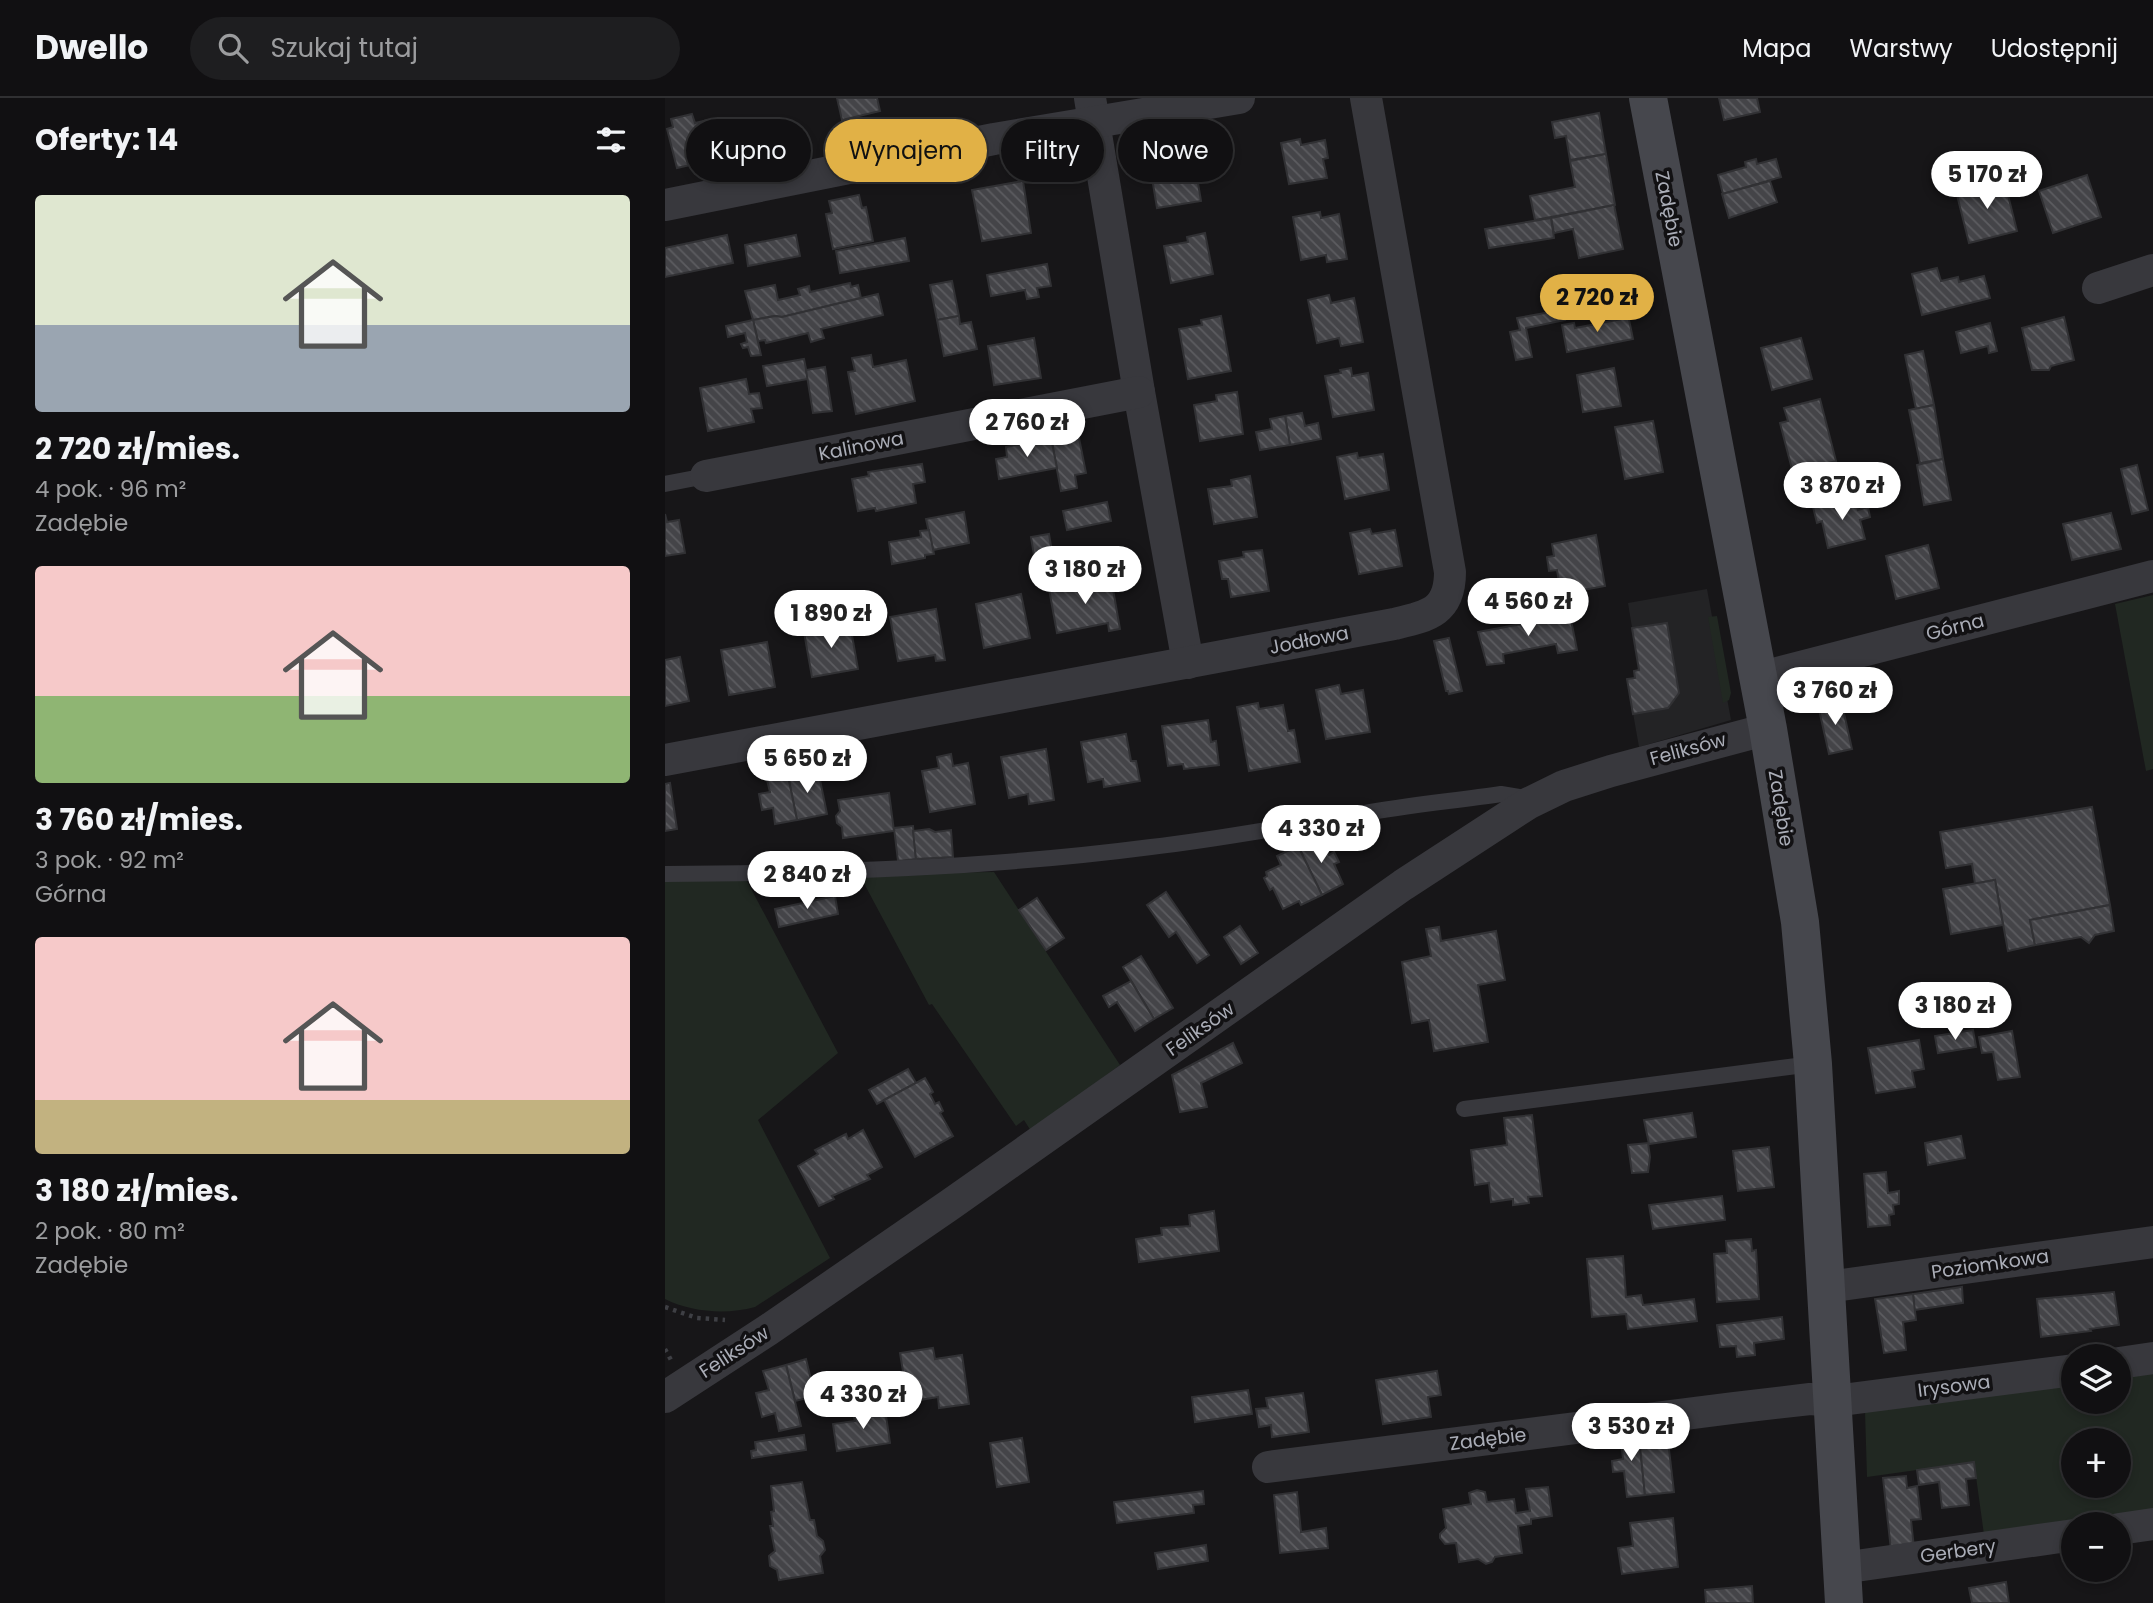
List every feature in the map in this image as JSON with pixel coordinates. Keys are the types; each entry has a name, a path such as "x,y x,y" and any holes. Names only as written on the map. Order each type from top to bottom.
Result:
{"street":[{"path":"665,205 869,162 1092,109 1239,98"},
{"name":"Jodłowa","path":"665,760 1418,618 1432,613 1443,604 1450,586 1450,572 1366,98"},
{"name":"Zadębie","path":"1648,98 1758,678 1800,922 1813,1064 1843,1585"},
{"path":"1092,109 1188,663"},
{"path":"2098,288 2153,270"},
{"name":"Kalinowa","path":"706,476 1139,392"},
{"name":"Górna","path":"1758,678 2153,576"},
{"name":"Feliksów","path":"665,1397 768,1330 1127,1081 1403,885 1529,803 1564,786 1611,771 1767,729"},
{"name":"Poziomkowa","path":"1827,1287 2153,1242"},
{"path":"2131,1362 2153,1359"},
{"name":"Irysowa","path":"1834,1401 2061,1372"},
{"name":"Zadębie","path":"1268,1467 1788,1401 1834,1401"},
{"path":"2131,1527 2153,1524"},
{"name":"Gerbery","path":"1843,1585 2061,1538"}],"lane":[{"path":"665,484 706,476"},
{"path":"665,874 985,863 1149,848 1501,794 1519,797 1529,803"},
{"path":"1464,1109 1813,1064"}],"path":[{"path":"665,1307 697,1318 745,1322 768,1330"}],"shaded area":[{"path":"1707,589 1731,720 1639,747 1627,679 1635,678 1634,671 1639,670 1628,603"},
{"path":"2153,595 2153,769 2146,771 2115,604"},
{"path":"1717,616 1731,693 1729,700 1723,703 1708,617"},
{"path":"994,872 1120,1065 1031,1131 1024,1120 1016,1126 932,1004 929,1005 859,874"},
{"path":"665,881 747,881 838,1053 758,1120 830,1258 755,1307 721,1311 697,1309 665,1299"},
{"path":"2153,1368 2153,1516 2131,1519 2131,1512 2061,1512 2061,1527 1985,1542 1974,1462 1867,1477 1865,1411 2061,1381 2061,1414 2131,1414 2131,1371"}],"building":[{"path":"837,98 877,98 880,111 842,119"},
{"path":"1719,98 1757,98 1760,112 1724,120"},
{"path":"1599,113 1606,154 1570,160 1566,136 1555,138 1552,122"},
{"path":"692,114 694,119 686,119 686,166 677,168 667,129 673,127 671,119"},
{"path":"1300,139 1301,145 1325,140 1328,158 1323,159 1327,178 1289,184 1281,143"},
{"path":"1606,154 1615,205 1535,220 1530,196 1575,187 1570,161"},
{"path":"1756,159 1757,164 1776,159 1781,177 1723,194 1718,175 1746,167 1745,162"},
{"path":"2087,175 2101,217 2053,233 2039,191"},
{"path":"2004,179 2017,231 1969,243 1956,191"},
{"path":"1770,181 1777,202 1729,218 1722,194"},
{"path":"1023,182 1031,233 982,241 972,190"},
{"path":"1153,182 1198,182 1201,201 1157,208"},
{"path":"859,195 862,208 866,207 873,241 833,249 826,214 832,213 829,201"},
{"path":"1614,205 1623,249 1579,258 1573,229 1554,233 1551,218"},
{"path":"1320,212 1321,218 1339,214 1347,259 1327,262 1326,255 1301,260 1293,217"},
{"path":"1551,218 1554,238 1489,248 1485,229"},
{"path":"1205,233 1213,274 1171,283 1164,246 1188,242 1187,237"},
{"path":"727,235 733,263 665,277 665,248"},
{"path":"796,235 800,256 748,266 745,245"},
{"path":"905,238 909,261 840,273 836,251"},
{"path":"1047,264 1051,286 1037,288 1039,297 1027,299 1025,290 991,296 987,275"},
{"path":"1937,268 1941,281 1958,277 1959,282 1984,276 1990,298 1922,315 1912,274"},
{"path":"952,281 959,316 937,320 930,285"},
{"path":"850,283 851,287 858,285 861,298 782,317 753,320 745,291 775,285 778,300 800,295 798,289 809,286 810,292"},
{"path":"878,294 883,315 821,329 824,338 811,342 808,333 766,343 765,340 758,341 753,320 782,317"},
{"path":"1329,295 1331,303 1354,298 1363,342 1341,346 1339,338 1317,343 1308,300"},
{"path":"1562,310 1565,320 1526,328 1532,357 1516,360 1510,332 1520,330 1517,318"},
{"path":"1627,310 1633,339 1567,352 1562,325 1574,323 1575,328 1622,319 1621,312"},
{"path":"959,316 960,324 971,322 977,349 944,356 937,320"},
{"path":"1221,316 1231,371 1188,379 1179,329 1202,325 1201,320"},
{"path":"2064,317 2074,360 2051,366 2049,370 2032,370 2022,328"},
{"path":"753,320 761,355 751,356 748,347 743,348 741,344 747,342 745,333 728,337 726,326"},
{"path":"1990,323 1997,351 1989,353 1988,346 1961,353 1956,332"},
{"path":"1034,338 1041,378 994,385 988,346"},
{"path":"1801,338 1812,379 1772,390 1761,348"},
{"path":"1923,351 1934,405 1916,409 1905,355"},
{"path":"871,355 873,367 906,360 915,401 856,414 848,372 855,371 852,358"},
{"path":"804,359 808,379 767,386 763,366"},
{"path":"825,367 832,411 813,413 806,370"},
{"path":"1351,368 1352,376 1368,373 1374,410 1333,417 1325,376"},
{"path":"1614,368 1621,406 1583,412 1577,375"},
{"path":"746,379 749,394 759,393 762,408 751,409 754,422 708,431 700,388"},
{"path":"1237,392 1243,434 1200,441 1194,405 1217,401 1216,395"},
{"path":"1820,399 1836,461 1793,473 1780,423 1788,421 1784,408"},
{"path":"1934,405 1943,459 1920,463 1909,410"},
{"path":"1302,413 1305,426 1318,423 1321,439 1290,445 1285,416"},
{"path":"1285,416 1290,445 1260,450 1256,432 1272,429 1270,419"},
{"path":"1653,421 1663,472 1625,479 1615,427"},
{"path":"1078,433 1086,473 1075,475 1077,488 1061,491 1051,438"},
{"path":"1051,438 1057,468 999,479 996,459 1007,457 1006,447"},
{"path":"1357,453 1358,458 1383,454 1389,490 1345,499 1337,457"},
{"path":"1943,459 1951,500 1924,505 1917,465"},
{"path":"922,464 925,482 913,484 916,503 876,511 875,508 858,511 852,479 869,476 868,472"},
{"path":"2137,465 2148,510 2132,514 2121,469"},
{"path":"1250,476 1257,517 1214,524 1208,489 1232,486 1231,480"},
{"path":"1854,497 1858,510 1868,507 1870,517 1860,520 1865,539 1828,548 1822,521 1817,523 1813,507"},
{"path":"1107,502 1111,521 1067,530 1063,511"},
{"path":"964,512 969,543 933,550 926,519"},
{"path":"2111,513 2121,549 2072,560 2063,524"},
{"path":"665,514 667,522 679,520 685,553 665,556"},
{"path":"1370,529 1372,534 1395,530 1402,566 1359,574 1350,533"},
{"path":"929,530 934,554 892,564 889,542 921,537 920,531"},
{"path":"1049,534 1053,558 1063,556 1067,575 1038,580 1031,537"},
{"path":"1596,535 1605,586 1561,594 1557,570 1549,571 1547,557 1554,556 1552,544"},
{"path":"1928,545 1939,588 1896,599 1886,556"},
{"path":"1262,550 1269,591 1231,597 1228,579 1222,579 1219,561 1244,557 1243,552"},
{"path":"1111,578 1120,629 1109,631 1108,623 1057,633 1049,589"},
{"path":"1021,594 1030,638 984,648 976,604"},
{"path":"936,609 945,660 936,661 935,655 898,661 890,617"},
{"path":"1570,615 1577,650 1558,653 1556,644 1503,654 1504,663 1487,665 1478,632"},
{"path":"1667,623 1679,693 1668,708 1633,714 1627,679 1635,678 1634,671 1639,670 1632,628"},
{"path":"850,624 858,669 812,677 804,632"},
{"path":"1449,638 1462,691 1449,694 1434,641"},
{"path":"767,642 775,687 729,695 721,650"},
{"path":"680,657 689,701 665,706 665,660"},
{"path":"1339,685 1341,694 1363,690 1370,732 1326,739 1316,690"},
{"path":"1841,700 1852,749 1829,754 1818,705"},
{"path":"1258,703 1259,709 1283,705 1288,731 1294,730 1300,762 1249,771 1237,707"},
{"path":"1208,720 1211,742 1216,741 1219,765 1184,769 1183,764 1168,766 1162,726"},
{"path":"1126,734 1131,761 1136,761 1140,781 1104,787 1103,779 1088,782 1081,742"},
{"path":"1046,749 1054,800 1029,804 1028,794 1009,798 1001,757"},
{"path":"951,754 953,766 968,763 975,804 930,812 922,771 939,768 937,757"},
{"path":"818,770 827,814 797,820 788,776"},
{"path":"788,776 797,820 775,824 773,808 762,810 759,794 770,792 767,780"},
{"path":"670,783 677,829 665,831 665,784"},
{"path":"889,793 894,831 843,838 842,827 837,823 836,816 840,811 838,800"},
{"path":"2092,807 2110,905 2030,920 2035,945 2008,951 1995,880 1975,884 1972,864 1946,868 1940,832"},
{"path":"913,826 916,859 898,861 894,828"},
{"path":"929,829 935,832 951,830 953,857 916,859 913,831"},
{"path":"1319,836 1329,855 1334,852 1339,862 1334,864 1343,884 1322,895 1298,846"},
{"path":"1298,846 1322,895 1301,905 1299,901 1283,909 1273,888 1270,890 1264,878 1267,876 1266,872 1281,865 1277,856"},
{"path":"1995,880 2003,925 1951,934 1943,889"},
{"path":"1166,892 1209,955 1197,963 1176,932 1169,937 1147,905"},
{"path":"835,896 838,914 779,927 775,909"},
{"path":"1037,898 1064,938 1046,950 1019,910"},
{"path":"2110,905 2114,931 2095,935 2089,943 2081,937 2035,945 2030,920"},
{"path":"1240,926 1258,953 1241,964 1224,937"},
{"path":"1439,927 1441,941 1496,931 1505,980 1478,985 1488,1042 1434,1051 1429,1020 1412,1023 1402,962 1431,956 1426,929"},
{"path":"1141,956 1173,1008 1154,1019 1123,967"},
{"path":"1131,981 1154,1019 1135,1031 1117,1002 1109,1007 1103,996"},
{"path":"1973,1030 1976,1047 1938,1053 1935,1036"},
{"path":"2012,1031 2020,1077 1998,1080 1993,1052 1982,1053 1979,1037"},
{"path":"1919,1040 1924,1069 1912,1071 1915,1087 1876,1093 1868,1048"},
{"path":"1233,1043 1242,1063 1201,1083 1207,1107 1180,1112 1172,1075"},
{"path":"908,1069 916,1083 877,1104 869,1090"},
{"path":"925,1078 933,1092 930,1094 935,1104 939,1102 943,1111 940,1113 953,1136 915,1157 884,1100"},
{"path":"1692,1113 1696,1137 1649,1144 1644,1120"},
{"path":"1532,1115 1542,1196 1528,1197 1529,1203 1513,1205 1513,1199 1491,1202 1489,1183 1475,1185 1471,1150 1507,1145 1504,1118"},
{"path":"863,1130 882,1167 867,1175 870,1179 832,1196 834,1199 819,1206 798,1166 818,1154 815,1150 846,1134 848,1139"},
{"path":"1961,1136 1965,1158 1928,1165 1925,1143"},
{"path":"1648,1143 1648,1172 1632,1173 1628,1145"},
{"path":"1769,1147 1774,1187 1738,1191 1733,1151"},
{"path":"1886,1172 1888,1193 1899,1191 1899,1204 1893,1205 1894,1214 1889,1215 1890,1225 1868,1227 1864,1174"},
{"path":"1722,1196 1725,1220 1653,1229 1649,1205"},
{"path":"1214,1211 1219,1251 1139,1262 1136,1239 1162,1235 1161,1228 1190,1226 1189,1215"},
{"path":"1751,1239 1752,1251 1756,1250 1759,1299 1717,1302 1714,1254 1727,1253 1726,1241"},
{"path":"1623,1256 1626,1297 1641,1295 1643,1305 1694,1299 1697,1321 1628,1329 1626,1314 1592,1317 1587,1259"},
{"path":"1962,1287 1963,1303 1914,1310 1913,1294"},
{"path":"2114,1292 2119,1325 2041,1337 2037,1299"},
{"path":"1913,1294 1916,1320 1903,1322 1906,1350 1884,1353 1875,1299"},
{"path":"1782,1317 1784,1339 1754,1343 1755,1355 1737,1357 1736,1346 1720,1347 1717,1325"},
{"path":"933,1348 935,1359 962,1355 969,1404 939,1408 938,1397 908,1402 900,1353"},
{"path":"806,1359 815,1396 795,1401 786,1365"},
{"path":"786,1365 801,1426 779,1431 775,1413 762,1417 756,1393 769,1390 763,1371"},
{"path":"1437,1371 1441,1395 1428,1397 1431,1417 1383,1424 1376,1380"},
{"path":"1248,1390 1252,1414 1195,1422 1192,1397"},
{"path":"1303,1393 1309,1432 1272,1437 1271,1425 1259,1427 1256,1409 1268,1408 1266,1398"},
{"path":"885,1409 890,1443 837,1451 833,1424 855,1421 853,1413"},
{"path":"1638,1427 1645,1495 1627,1497 1624,1471 1613,1472 1612,1461 1623,1459 1620,1430"},
{"path":"1638,1427 1651,1432 1653,1443 1668,1441 1674,1492 1645,1495"},
{"path":"804,1435 806,1450 752,1458 751,1451 756,1450 755,1442"},
{"path":"1022,1438 1029,1482 997,1487 990,1443"},
{"path":"1974,1462 1976,1478 1966,1479 1969,1505 1942,1508 1939,1482 1919,1485 1917,1470"},
{"path":"1906,1476 1907,1488 1917,1486 1921,1519 1911,1520 1914,1548 1891,1550 1883,1478"},
{"path":"802,1482 810,1520 814,1520 817,1536 823,1541 825,1550 820,1556 823,1573 779,1580 777,1570 770,1566 769,1556 775,1551 770,1526 773,1526 771,1512 774,1511 771,1486"},
{"path":"1548,1487 1552,1516 1531,1519 1531,1524 1518,1526 1522,1553 1495,1557 1492,1562 1486,1564 1478,1559 1459,1562 1456,1543 1445,1544 1440,1538 1446,1528 1443,1509 1471,1504 1469,1493 1477,1490 1485,1492 1487,1502 1514,1499 1516,1513 1530,1511 1526,1489"},
{"path":"1203,1491 1204,1504 1193,1505 1194,1513 1117,1523 1114,1502"},
{"path":"1297,1492 1301,1532 1326,1528 1328,1548 1280,1553 1274,1495"},
{"path":"1673,1518 1678,1567 1622,1574 1618,1548 1633,1546 1630,1523"},
{"path":"1206,1545 1208,1561 1158,1569 1155,1553"},
{"path":"2006,1582 2009,1603 1972,1603 1969,1588"},
{"path":"1752,1586 1753,1603 1706,1603 1705,1590"}]}
